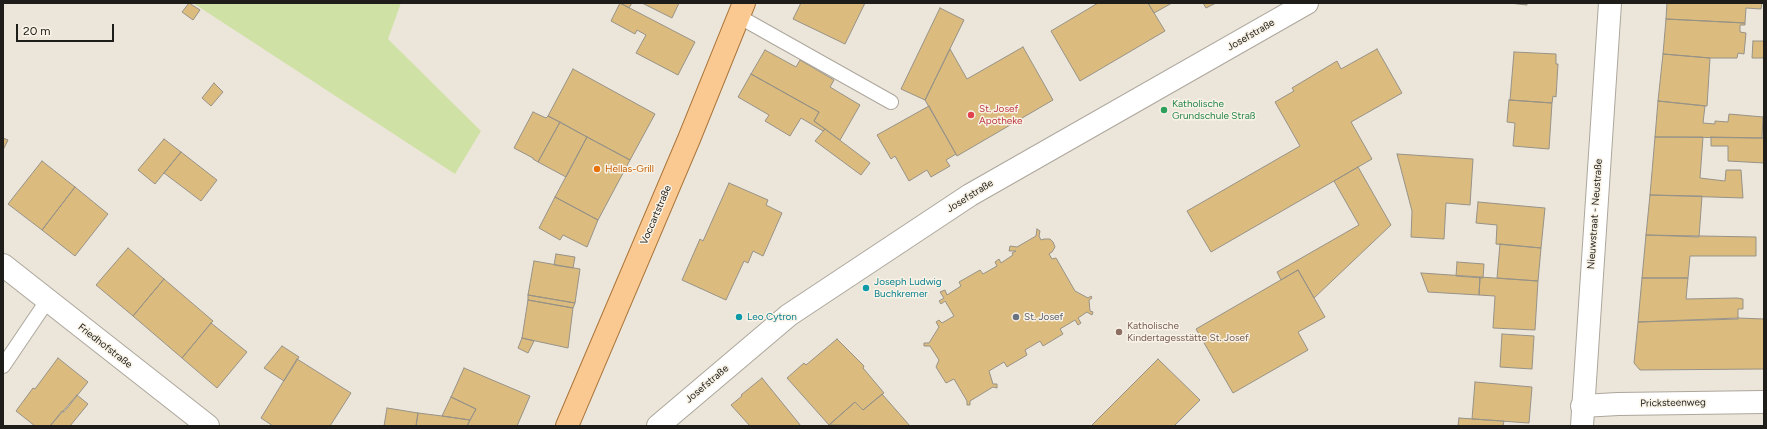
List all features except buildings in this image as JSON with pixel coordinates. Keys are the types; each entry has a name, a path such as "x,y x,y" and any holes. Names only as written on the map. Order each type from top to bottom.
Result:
{"main road":[{"name":"Voccartstraße","path":"567,426 689,139 741,9"}],"street":[{"name":"Josefstraße","path":"658,426 789,315 970,195 1307,3"},
{"name":"Nieuwstraat - Neustraße","path":"1582,416 1610,3"},
{"name":"Friedhofstraße","path":"3,265 208,426"},
{"name":"Pricksteenweg","path":"1582,416 1618,404 1764,402"}],"lane":[{"path":"741,9 891,102"},
{"path":"3,366 47,301"}],"green space":[{"path":"193,3 401,3 388,39 481,131 455,174"}],"place":[{"name":"Katholische Grundschule Straß","path":"1164,110"},
{"name":"St. Josef Apotheke","path":"971,115"},
{"name":"Hellas-Grill","path":"597,169"},
{"name":"Joseph Ludwig Buchkremer","path":"866,288"},
{"name":"Leo Cytron","path":"739,317"},
{"name":"St. Josef","path":"1016,317"},
{"name":"Katholische Kindertagesstätte St. Josef","path":"1119,332"}]}
